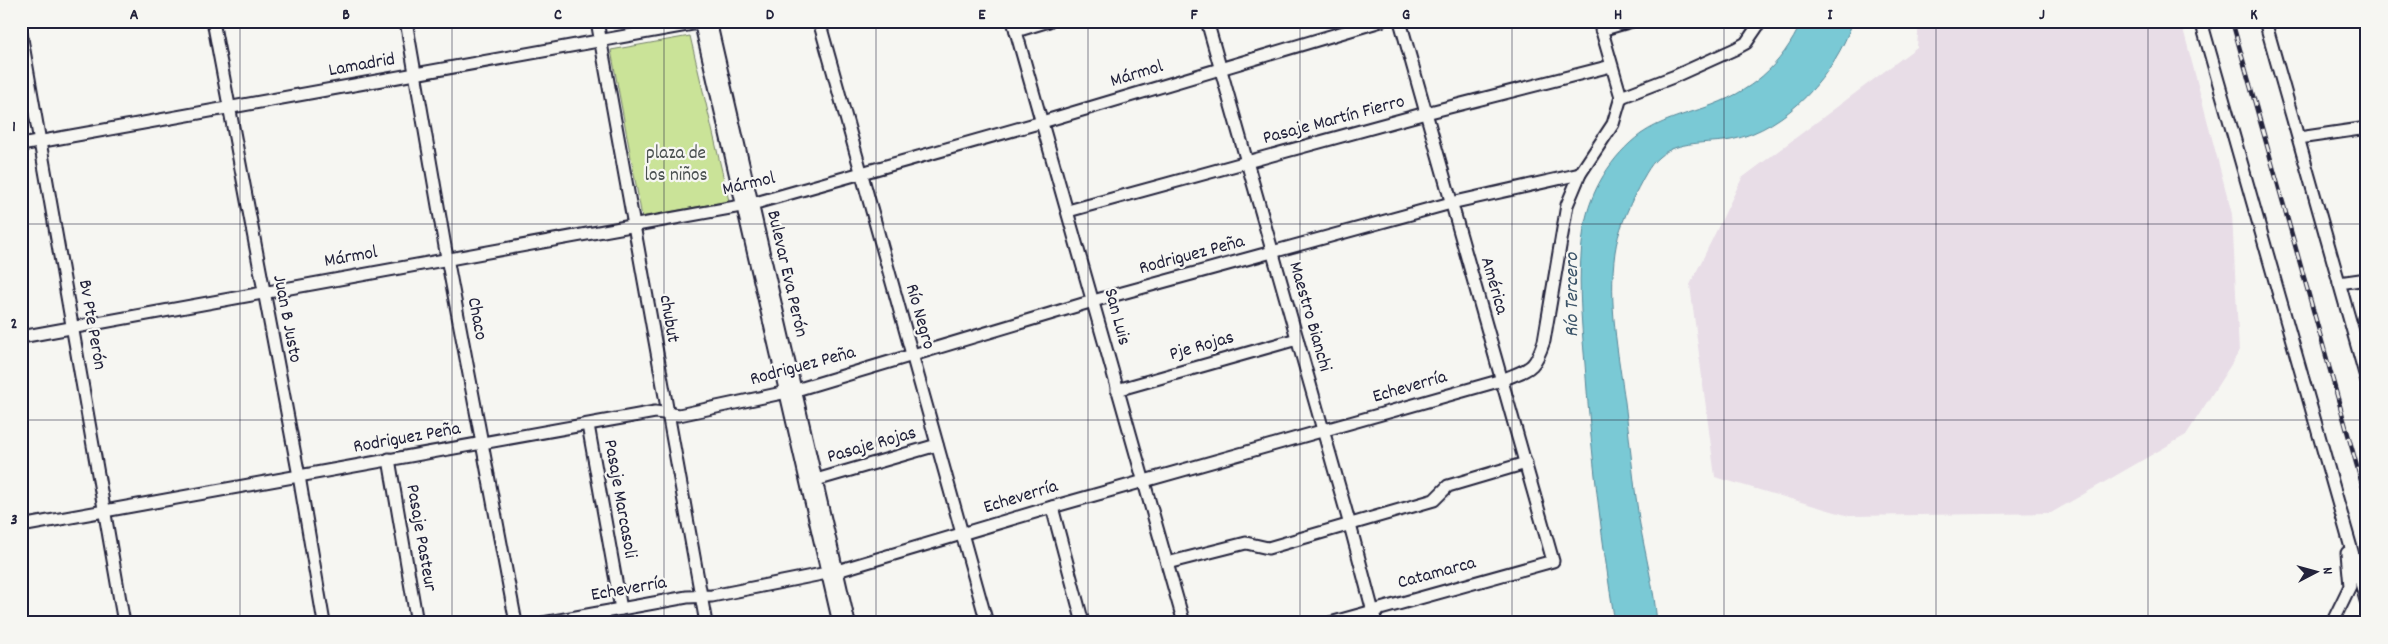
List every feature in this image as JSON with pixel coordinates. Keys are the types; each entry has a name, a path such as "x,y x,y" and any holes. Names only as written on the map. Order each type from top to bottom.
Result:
{"street":[{"name":"Juan B Justo","path":"213,21 299,476 324,623"},
{"name":"Chaco","path":"406,21 447,258 516,623"},
{"name":"chubut","path":"597,21 706,623"},
{"name":"Río Negro","path":"819,21 860,174 988,623"},
{"path":"1014,26 1049,21"},
{"name":"Maestro Bianchi","path":"1207,21 1376,623"},
{"name":"Mármol","path":"21,337 633,224 747,205 1042,122 1381,21"},
{"name":"América","path":"1400,21 1553,560"},
{"path":"1632,21 1600,26 1621,97 1674,77 1736,49 1746,43 1761,21"},
{"path":"2201,21 2367,604"},
{"path":"2265,21 2367,382"},
{"name":"Lamadrid","path":"21,145 705,22"},
{"name":"Bulevar Eva Perón","path":"705,22 832,572 849,623"},
{"name":"San Luis","path":"1014,26 1094,300 1117,390 1184,623"},
{"name":"Bv Pte Perón","path":"21,33 124,623"},
{"name":"Pasaje Martín Fierro","path":"1068,211 1611,66"},
{"name":"Echeverría","path":"543,623 610,617 621,609 687,597 701,597 832,572 1052,507 1502,380 1532,368 1538,360 1544,341 1567,205 1580,174 1613,124 1621,97"},
{"path":"2298,138 2367,128"},
{"name":"Rodriguez Peña","path":"21,526 655,412 679,414 791,391 1094,300 1451,203 1580,174"},
{"path":"2339,283 2367,279"},
{"name":"Pje Rojas","path":"1117,390 1297,339"},
{"name":"Bulevar Eva Perón","path":"791,391 816,480 839,623"},
{"name":"Pasaje Marcasoli","path":"588,425 621,609"},
{"name":"Pasaje Rojas","path":"816,480 937,445"},
{"name":"Pasaje Pasteur","path":"389,459 418,623"},
{"path":"1167,563 1246,543 1268,548 1434,500 1448,486 1526,463"},
{"path":"1052,507 1083,623"},
{"path":"2332,623 2350,586 2344,524"},
{"name":"Catamarca","path":"1330,623 1553,560"}],"shaded area":[{"path":"1919,21 2181,21 2232,214 2239,352 2186,435 2051,513 1849,516 1715,477 1690,285 1742,178 1917,47"}],"green space":[{"name":"plaza de los niños","path":"690,36 729,201 642,217 611,50"}],"water":[{"path":"1802,21 1853,21 1845,41 1822,79 1790,111 1772,124 1752,134 1731,140 1684,145 1667,152 1655,160 1646,173 1626,214 1616,244 1613,271 1613,309 1617,346 1641,532 1652,584 1657,623 1615,623 1605,558 1590,429 1580,296 1582,245 1591,201 1603,175 1630,143 1656,125 1721,102 1750,86 1774,65 1794,37"}],"railway":[{"path":"2232,21 2367,502"}],"water label":[{"name":"Río Tercero","path":"1573,295"}]}
